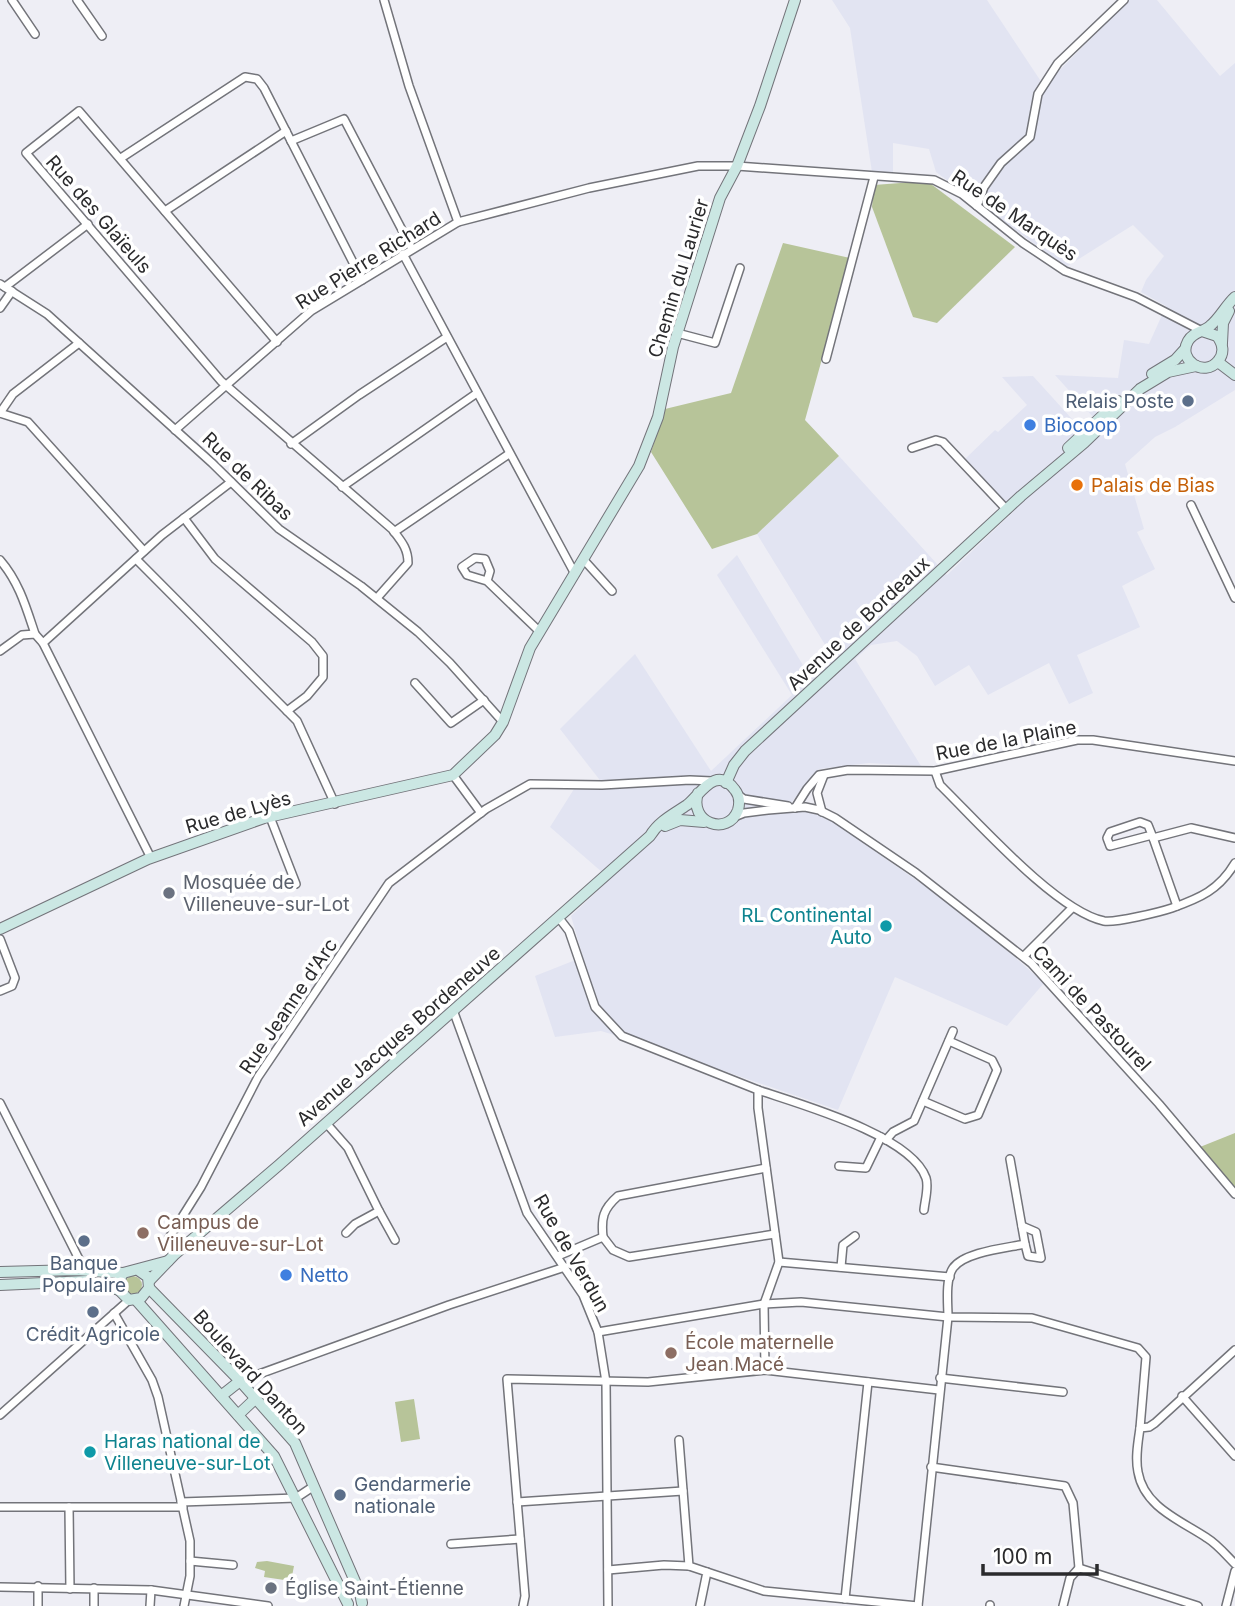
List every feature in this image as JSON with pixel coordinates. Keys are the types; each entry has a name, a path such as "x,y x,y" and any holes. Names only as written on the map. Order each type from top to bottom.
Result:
{"main road":[{"name":"Chemin du Laurier","path":"453,775 495,735 503,722 530,648 539,631 639,466 658,416 677,333 720,198 737,166 760,106 794,0"},
{"path":"1235,296 1216,320 1192,335 1186,345 1188,359 1196,366 1208,368 1218,362 1223,352 1223,323 1235,303"},
{"path":"1202,331 1213,333 1222,344"},
{"name":"Avenue de Bordeaux","path":"1021,496 1112,406 1144,378 1175,360 1186,345"},
{"path":"1218,362 1235,375"},
{"name":"Avenue de Bordeaux","path":"726,783 734,765 745,751 1148,382 1168,372 1196,366"},
{"path":"1086,441 1087,435 1106,418 1112,406"},
{"name":"Rue de Lyès","path":"0,929 151,858 270,817 453,775"},
{"path":"726,783 737,794 739,804 734,817 721,824 709,823 696,810 698,793 706,784 726,783"},
{"name":"Avenue Jacques Bordeneuve","path":"650,836 654,829 690,803 698,793"},
{"name":"Avenue Jacques Bordeneuve","path":"149,1285 171,1258 650,836 680,820 709,823"},
{"path":"138,1270 171,1258"},
{"path":"0,1272 123,1273 133,1269 145,1274 149,1285 145,1295 132,1300 119,1290 87,1281 0,1284"},
{"path":"119,1290 123,1273"},
{"name":"Boulevard Danton","path":"149,1285 295,1443 363,1605"},
{"name":"Boulevard Danton","path":"132,1300 155,1321 274,1456 347,1605"},
{"path":"155,1321 169,1308"},
{"path":"221,1396 240,1381"},
{"path":"238,1415 256,1399"},
{"path":"347,1605 355,1601 363,1605"}],"street":[{"path":"12,0 35,33"},
{"path":"77,0 102,36"},
{"path":"384,0 409,86 458,222"},
{"path":"977,206 984,187 1001,163 1030,137 1038,94 1058,62 1124,0"},
{"path":"121,158 245,77 257,79 362,280"},
{"name":"Rue des Glaïeuls","path":"277,342 79,111 26,152 221,381 394,532"},
{"path":"290,141 344,119 412,249"},
{"path":"165,211 286,131"},
{"name":"Rue Pierre Richard","path":"175,430 311,311 458,222 589,188 698,166 737,166"},
{"name":"Rue de Marquès","path":"737,166 934,180 962,194 1023,243 1065,271 1136,297 1202,331"},
{"path":"826,359 874,177"},
{"path":"0,308 6,288 88,224"},
{"path":"403,254 575,573"},
{"path":"677,333 713,347 740,268"},
{"name":"Rue de Ribas","path":"6,288 47,314 279,529 377,598 450,663 503,722"},
{"path":"1181,322 1186,345"},
{"path":"291,444 447,337"},
{"path":"79,343 13,394 0,413 28,422 144,551"},
{"path":"342,487 477,393"},
{"path":"912,448 936,440 943,442 1007,510"},
{"path":"377,598 408,563 405,545 394,532 509,454"},
{"path":"43,643 144,551 231,482"},
{"path":"1191,505 1235,598"},
{"path":"184,518 215,559 312,642 323,656 323,677 307,695 287,711"},
{"path":"136,559 296,721 335,804"},
{"path":"583,559 612,591"},
{"path":"0,560 12,574 35,634 43,643 151,858"},
{"path":"487,581 539,631"},
{"path":"0,651 22,635 35,634"},
{"path":"415,683 451,723 484,700"},
{"name":"Rue de la Plaine","path":"824,775 848,770 935,771 1077,740 1093,740 1235,761"},
{"path":"935,771 940,785 1014,858 1072,908 1106,922 1162,912 1202,897 1227,876 1235,863"},
{"path":"453,775 481,813"},
{"path":"795,808 814,779 824,775"},
{"path":"822,812 817,793 824,775"},
{"path":"685,780 698,793"},
{"name":"Rue Jeanne d'Arc","path":"171,1258 169,1238 201,1187 258,1077 389,883 481,813 530,784 602,785 685,780 712,782"},
{"name":"Cami de Pastourel","path":"737,794 744,799 795,808"},
{"name":"Cami de Pastourel","path":"734,817 754,811 805,807 822,812 916,873 1024,956 1141,1084 1235,1194"},
{"path":"270,817 296,884"},
{"path":"1177,906 1152,836 1148,825 1140,822 1110,832 1107,838 1110,846 1152,836 1191,828 1235,838"},
{"path":"1024,956 1072,908"},
{"path":"559,918 569,931 596,1007 622,1036 758,1090 868,1129 901,1149 923,1171 928,1181 924,1210"},
{"path":"0,939 15,978 12,986 0,991"},
{"name":"Rue de Verdun","path":"453,1010 527,1213 583,1295 598,1332 606,1382 608,1606"},
{"path":"838,1166 866,1168 883,1138 914,1121 953,1031"},
{"path":"923,1101 965,1119 978,1115 997,1070 992,1060 949,1041"},
{"path":"758,1090 758,1108 779,1262 764,1304 765,1370"},
{"path":"0,1103 85,1271"},
{"path":"326,1123 348,1148 395,1240"},
{"path":"1010,1159 1025,1244 1028,1256 1041,1258 1036,1232 1022,1226"},
{"path":"766,1168 618,1196 605,1207 601,1221 603,1237 613,1250 629,1257 775,1234"},
{"path":"346,1234 355,1224 379,1211"},
{"path":"841,1267 843,1245 855,1236"},
{"path":"558,1256 603,1237"},
{"path":"608,1570 664,1565 689,1566 764,1591 918,1606 950,1277 953,1268 967,1257 1025,1244"},
{"path":"779,1262 950,1277"},
{"path":"240,1381 449,1305 565,1267"},
{"path":"0,1415 132,1300"},
{"path":"598,1332 764,1304 801,1302 948,1317 1031,1318 1138,1348 1146,1357 1136,1456 1138,1472 1148,1497 1159,1508 1210,1539 1235,1564"},
{"path":"114,1313 155,1389 190,1541 190,1576 184,1606"},
{"path":"1140,1428 1155,1423 1235,1351"},
{"path":"523,1606 525,1596 507,1379 648,1382 765,1370 939,1390"},
{"path":"940,1378 1063,1392"},
{"path":"845,1599 868,1382"},
{"path":"1182,1396 1235,1457"},
{"path":"679,1440 689,1566"},
{"path":"932,1467 1065,1486 1073,1503 1079,1568 1070,1578 1063,1606"},
{"path":"0,1507 182,1504 296,1498 314,1486"},
{"path":"517,1502 683,1491"},
{"path":"69,1507 70,1589"},
{"path":"451,1544 520,1539"},
{"path":"190,1561 233,1565"},
{"path":"1079,1568 1198,1606"},
{"path":"1226,1606 1235,1570"},
{"path":"700,1606 708,1572"},
{"path":"0,1587 150,1590 268,1606"},
{"path":"38,1587 38,1606"},
{"path":"94,1588 94,1606"},
{"path":"150,1590 150,1606"}],"shaded area":[{"path":"832,0 987,0 1044,86 1129,0 1157,0 1220,76 1235,63 1235,390 1155,437 1125,464 1144,529 1137,532 1155,569 1122,586 1140,627 1077,655 1093,693 1069,704 1049,663 988,695 969,665 935,686 917,656 897,641 871,645 855,659 921,766 869,763 819,769 791,803 835,823 943,899 1044,983 1007,1026 895,977 838,1110 601,1031 555,1037 535,976 583,957 571,916 610,879 550,827 574,789 606,788 560,729 635,654 711,771 792,695 717,575 737,555 810,677 832,656 757,534 839,456 947,575 1013,512 965,459 995,430 998,432 1027,405 1002,377 1033,376 1081,429 1093,417 1055,375 1118,378 1124,340 1149,344 1166,306 1141,292 1146,280 1164,256 1133,225 1066,267 936,172 929,149 893,143 893,172 872,172 850,28"}],"green space":[{"path":"927,181 1015,247 937,323 913,317 872,207 874,185"},
{"path":"783,243 850,258 805,420 839,456 757,534 712,549 651,452 665,409 731,393"},
{"path":"1235,1133 1235,1188 1232,1189 1200,1147"},
{"path":"133,1276 139,1279 142,1285 139,1291 133,1294 127,1291 124,1285 127,1279"},
{"path":"414,1399 420,1439 401,1442 395,1402"},
{"path":"257,1562 294,1566 291,1581 264,1577 265,1571 255,1568"}],"place":[{"name":"Relais Poste","path":"1188,401"},
{"name":"Biocoop","path":"1030,425"},
{"name":"Palais de Bias","path":"1077,485"},
{"name":"Mosquée de Villeneuve-sur-Lot","path":"169,893"},
{"name":"RL Continental Auto","path":"886,926"},
{"name":"Campus de Villeneuve-sur-Lot","path":"143,1233"},
{"name":"Banque Populaire","path":"84,1241"},
{"name":"Netto","path":"286,1275"},
{"name":"Crédit Agricole","path":"93,1312"},
{"name":"École maternelle Jean Macé","path":"671,1353"},
{"name":"Haras national de Villeneuve-sur-Lot","path":"90,1452"},
{"name":"Gendarmerie nationale","path":"340,1495"},
{"name":"Église Saint-Étienne","path":"271,1588"}]}
